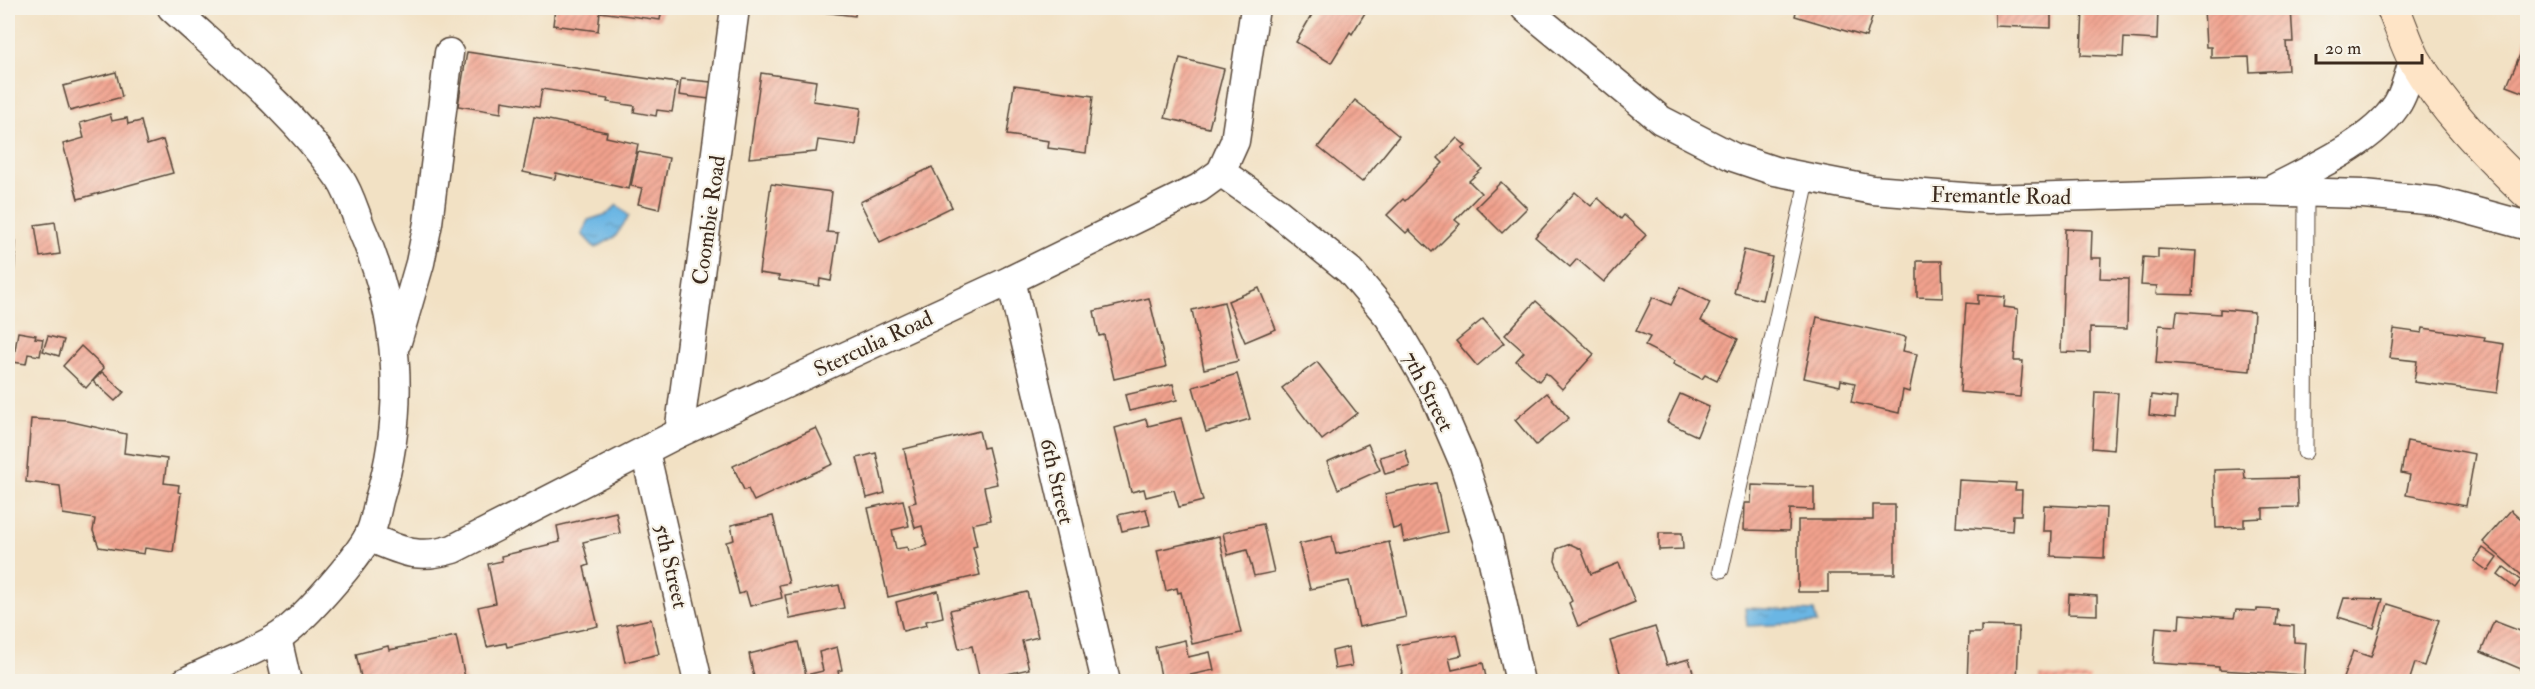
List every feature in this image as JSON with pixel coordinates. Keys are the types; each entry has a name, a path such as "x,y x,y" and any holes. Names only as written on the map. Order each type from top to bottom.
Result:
{"street":[{"path":"172,8 245,74 308,137 342,181 369,245 388,310 395,349 396,408 389,469 368,537 336,580 277,638 185,681"},
{"name":"Coombie Road","path":"679,433 735,8"},
{"path":"1221,172 1234,141 1255,8"},
{"name":"Fremantle Road","path":"1525,8 1661,120 1733,158 1775,171 1873,190 1989,199 2268,192 2364,194 2436,201 2528,226"},
{"path":"2393,8 2414,58 2441,98 2528,193"},
{"path":"395,349 420,263 428,224 449,53"},
{"path":"2268,192 2336,155 2373,131 2397,105 2414,58"},
{"name":"Sterculia Road","path":"368,537 408,553 431,555 453,549 679,433 1011,280 1199,188 1221,172"},
{"name":"7th Street","path":"1221,172 1276,211 1350,271 1389,317 1435,396 1463,461 1488,539 1520,681"},
{"name":"6th Street","path":"1011,280 1106,681"},
{"name":"5th Street","path":"645,451 698,681"},
{"path":"277,638 287,681"}],"lane":[{"path":"1721,570 1808,177"},
{"path":"2306,193 2306,452"}],"water":[{"path":"617,205 629,216 615,237 595,248 582,234 588,220 607,214"},
{"path":"1745,608 1814,611 1817,623 1747,626"}],"building":[{"path":"397,8 417,8 417,12"},
{"path":"555,8 662,8 660,20 600,12 598,31 553,25"},
{"path":"815,8 856,8 855,16 815,11"},
{"path":"1307,8 1368,8 1331,63 1296,42 1314,11"},
{"path":"1797,8 1875,8 1866,37 1795,16"},
{"path":"1995,8 2051,8 2051,28 1995,26"},
{"path":"2083,8 2158,8 2157,40 2124,38 2123,57 2081,55"},
{"path":"2204,8 2291,8 2293,42 2286,42 2288,70 2250,72 2249,57 2211,58 2211,47 2206,47"},
{"path":"2528,35 2528,94 2507,86"},
{"path":"467,52 677,83 672,112 657,110 656,116 634,112 635,106 607,102 608,99 542,89 539,107 502,101 501,113 458,106"},
{"path":"1180,58 1224,69 1209,128 1165,118"},
{"path":"116,72 122,97 70,111 63,86"},
{"path":"761,73 816,81 813,101 861,108 856,145 818,140 816,152 749,158"},
{"path":"681,79 711,82 709,99 679,95"},
{"path":"1014,85 1093,96 1086,153 1048,148 1049,141 1007,135"},
{"path":"1355,100 1399,136 1362,182 1318,147"},
{"path":"110,114 112,121 127,118 128,124 141,121 147,145 163,140 173,173 78,199 63,144 84,138 80,123"},
{"path":"534,117 607,132 606,137 638,144 629,189 556,173 555,179 523,172"},
{"path":"1457,138 1466,146 1462,149 1482,169 1469,181 1481,193 1455,220 1460,224 1432,252 1409,230 1406,233 1387,215 1403,199 1405,201 1443,163 1438,158"},
{"path":"638,152 669,158 659,209 638,204 642,188 631,186"},
{"path":"932,167 952,207 880,242 860,202"},
{"path":"1501,182 1527,208 1502,233 1476,207"},
{"path":"771,184 832,192 827,232 838,233 831,281 820,279 819,286 779,280 779,276 759,273"},
{"path":"1575,192 1591,206 1598,198 1621,219 1624,215 1646,235 1604,282 1577,259 1570,267 1535,237"},
{"path":"55,222 60,254 40,257 35,225"},
{"path":"2065,229 2092,230 2091,258 2101,258 2100,278 2128,279 2127,329 2090,328 2090,353 2061,352"},
{"path":"8,241 16,241 14,276 8,275"},
{"path":"2158,249 2196,251 2193,295 2156,294 2157,286 2141,285 2143,257 2158,258"},
{"path":"1744,250 1772,257 1762,300 1734,293"},
{"path":"1917,261 1942,261 1943,298 1917,297"},
{"path":"1680,287 1710,302 1701,321 1738,339 1717,381 1705,375 1702,379 1673,364 1675,361 1645,346 1650,337 1636,331 1653,297 1671,305"},
{"path":"1259,288 1276,329 1245,342 1228,301"},
{"path":"1978,295 2005,297 2004,307 2018,309 2014,361 2023,361 2020,397 1960,392 1966,303 1978,304"},
{"path":"1149,298 1166,367 1114,379 1104,335 1099,336 1094,311"},
{"path":"1536,301 1594,354 1562,389 1546,373 1539,381 1516,361 1524,352 1505,335"},
{"path":"1224,302 1238,361 1204,369 1192,310"},
{"path":"2220,309 2254,312 2250,371 2156,363 2159,325 2175,326 2177,311 2220,314"},
{"path":"1817,317 1906,337 1903,351 1917,354 1909,392 1903,390 1899,413 1851,402 1855,383 1841,380 1840,386 1804,378"},
{"path":"1483,319 1504,343 1477,366 1456,341"},
{"path":"2423,328 2485,337 2484,341 2504,344 2497,393 2414,382 2417,361 2390,358 2394,329 2422,333"},
{"path":"18,332 36,335 35,338 43,339 40,356 28,354 26,364 13,362"},
{"path":"48,336 64,340 59,356 43,351"},
{"path":"81,346 104,368 86,388 63,366"},
{"path":"1317,362 1357,413 1322,440 1282,388"},
{"path":"102,372 124,392 115,401 93,381"},
{"path":"1237,374 1250,419 1206,432 1193,387"},
{"path":"1173,384 1177,400 1129,411 1125,395"},
{"path":"2095,392 2118,393 2114,450 2092,448"},
{"path":"1547,393 1569,418 1536,445 1515,420"},
{"path":"1680,394 1709,407 1697,436 1667,422"},
{"path":"2151,395 2177,398 2175,418 2149,415"},
{"path":"1181,418 1203,501 1179,507 1174,490 1146,497 1144,489 1131,492 1115,428 1146,419 1148,426"},
{"path":"31,419 68,421 126,434 124,453 167,459 164,483 179,485 178,492 181,493 173,552 145,548 144,554 99,547 93,531 95,519 63,514 60,486 26,482"},
{"path":"816,428 833,464 754,501 748,489 744,490 733,466"},
{"path":"979,431 983,448 988,447 997,484 984,487 991,520 972,524 977,546 973,547 980,575 888,597 868,508 903,500 909,526 892,530 896,549 907,547 908,551 927,546 922,526 915,528 909,504 916,502 904,449"},
{"path":"2407,441 2475,454 2466,506 2406,495 2410,475 2401,473"},
{"path":"1368,444 1380,470 1338,489 1327,462"},
{"path":"1405,450 1410,467 1385,474 1380,457"},
{"path":"876,453 885,493 867,498 857,458"},
{"path":"2244,469 2245,479 2297,478 2298,507 2263,508 2263,518 2244,519 2244,527 2216,528 2214,470"},
{"path":"1959,480 2016,483 2015,490 2022,490 2021,515 2013,515 2012,531 1956,527"},
{"path":"1436,483 1447,532 1404,542 1401,527 1393,529 1385,494"},
{"path":"1752,485 1814,487 1814,510 1790,509 1789,531 1744,530 1745,503 1751,503"},
{"path":"1873,505 1895,505 1895,574 1828,574 1828,592 1798,592 1798,520 1873,520"},
{"path":"2044,505 2106,508 2104,558 2051,556 2052,531 2043,531"},
{"path":"1146,509 1150,525 1122,531 1118,515"},
{"path":"2511,510 2528,525 2528,576 2525,578 2483,542"},
{"path":"616,512 620,533 583,542 589,565 584,567 598,626 507,647 506,643 487,647 478,607 496,603 488,564 502,561 501,556 560,542 557,526"},
{"path":"773,516 789,583 779,585 782,598 750,606 746,592 739,594 726,542 734,540 731,525"},
{"path":"1263,524 1274,572 1254,576 1247,550 1228,555 1223,533"},
{"path":"1659,533 1682,533 1683,549 1659,550"},
{"path":"1219,536 1241,633 1192,644 1181,592 1178,593 1177,588 1166,591 1157,550"},
{"path":"1332,536 1336,554 1389,542 1406,617 1359,627 1349,581 1310,589 1299,544"},
{"path":"1570,544 1581,549 1591,574 1619,563 1635,602 1578,626 1569,603 1572,601 1555,561 1557,549"},
{"path":"2483,548 2497,558 2488,571 2474,561"},
{"path":"2504,567 2521,580 2515,588 2498,575"},
{"path":"839,585 844,608 790,619 785,595"},
{"path":"938,591 943,617 926,621 927,625 903,631 896,602"},
{"path":"1027,592 1038,637 1022,641 1029,669 980,680 972,646 959,649 950,610"},
{"path":"2069,594 2097,596 2097,615 2068,614"},
{"path":"2344,598 2383,599 2374,628 2338,617"},
{"path":"2388,604 2439,620 2424,666 2415,663 2409,682 2352,682 2343,678 2353,651 2371,657"},
{"path":"2257,609 2278,610 2276,625 2294,626 2294,642 2306,643 2304,675 2153,663 2156,627 2179,629 2180,614 2234,618 2236,610 2257,611"},
{"path":"651,619 659,654 625,662 617,626"},
{"path":"2494,621 2528,634 2528,654 2521,669 2481,652"},
{"path":"1981,626 2019,627 2017,682 1967,682 1969,633 1981,633"},
{"path":"1655,627 1667,665 1689,659 1696,682 1641,682 1640,679 1623,682 1610,641"},
{"path":"1457,634 1462,655 1449,658 1452,670 1483,663 1487,682 1402,682 1401,674 1403,673 1397,645"},
{"path":"456,636 466,682 362,682 356,654 388,646 389,650"},
{"path":"1185,640 1188,657 1210,652 1214,670 1162,681 1155,647"},
{"path":"798,642 806,675 823,671 819,652 837,647 842,670 838,671 840,682 755,682 749,654"},
{"path":"1349,647 1352,666 1335,669 1332,651"},
{"path":"2039,676 2090,678 2090,682 2039,682"}]}
